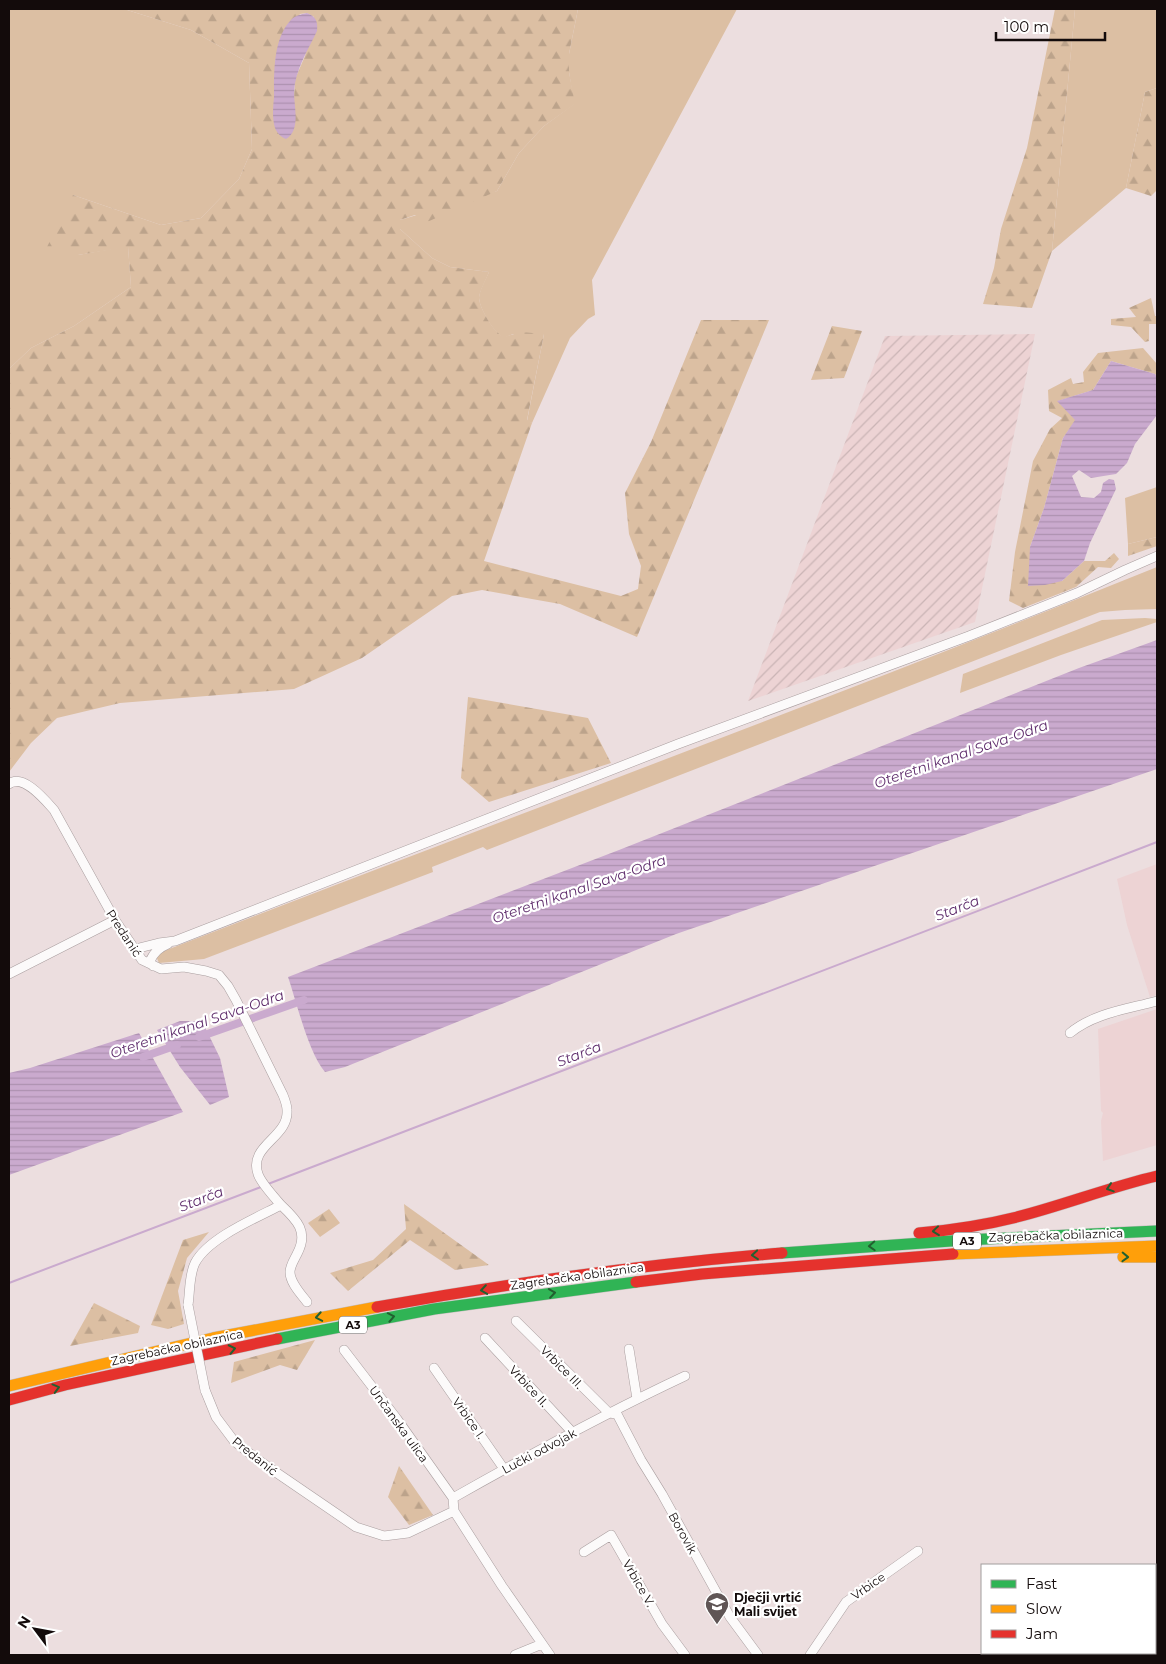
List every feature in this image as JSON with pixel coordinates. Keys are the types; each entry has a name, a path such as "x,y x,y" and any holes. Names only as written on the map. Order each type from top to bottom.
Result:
{"highway":[{"path":"803,1251 820,1241 940,1231 1017,1217 1131,1182 1157,1176"},
{"name":"Zagrebačka obilaznica","path":"9,1386 214,1338 436,1297 645,1267 803,1251 1074,1234 1157,1231"},
{"name":"Zagrebačka obilaznica","path":"9,1400 65,1385 272,1340 434,1309 578,1289 778,1266 1065,1248 1157,1246"},
{"path":"936,1255 972,1262 1072,1256 1157,1257"}],"street":[{"path":"153,966 150,961 160,947 678,744 975,634 1077,593 1157,556"},
{"name":"Predanić","path":"9,784 19,781 28,785 54,810 115,920 142,960 161,969 184,967 206,971 219,975 228,986 284,1095 288,1112 282,1128 258,1154 258,1174 281,1205 297,1221 302,1230 303,1240 290,1272 291,1279 307,1302"},
{"path":"9,974 115,920"},
{"path":"135,949 159,943 175,942"},
{"path":"1070,1033 1080,1024 1104,1015 1157,1001"},
{"name":"Predanić","path":"281,1205 230,1231 208,1248 195,1263 188,1305 205,1390 216,1417 234,1441 258,1460 356,1528 384,1536 408,1533 454,1511"},
{"name":"Vrbice III.","path":"516,1321 609,1413"},
{"name":"Vrbice II.","path":"485,1338 573,1433"},
{"path":"629,1349 637,1399"},
{"name":"Unčanska ulica","path":"344,1350 397,1419 453,1498"},
{"name":"Vrbice I.","path":"434,1368 504,1469"},
{"name":"Lučki odvojak","path":"453,1498 609,1413 685,1376"},
{"name":"Borovik","path":"609,1413 617,1414 730,1617 758,1655"},
{"path":"453,1498 454,1511 502,1586 550,1655"},
{"name":"Vrbice V.","path":"584,1552 610,1536 662,1624 685,1655"},
{"name":"Vrbice","path":"810,1655 846,1602 918,1551"},
{"path":"515,1655 542,1644"}],"shaded area":[{"path":"1035,334 975,622 748,701 885,336"},
{"path":"1157,864 1157,995 1150,997 1127,925 1117,879"},
{"path":"1157,1009 1157,1145 1103,1161 1101,1121 1103,1113 1101,1111 1098,1029"}],"green space":[{"path":"9,9 124,9 191,30 249,63 252,149 239,179 201,218 161,225 73,195 78,255 128,246 131,287 74,326 31,348 9,369"},
{"path":"124,9 578,9 569,54 569,72 575,104 544,126 519,153 497,191 427,222 415,215 400,220 400,229 432,258 450,267 489,272 479,298 488,320 500,335 504,337 521,332 544,334 527,420 532,423 484,561 621,596 638,589 641,566 629,534 625,493 651,442 701,320 769,320 637,637 560,604 482,590 452,596 362,658 294,689 120,703 57,718 31,743 9,772 9,369 31,348 74,326 131,287 128,247 78,255 47,247 73,195 161,225 201,218 239,179 252,149 249,63 191,30","holes":["307,13 314,17 305,56 295,79 294,98 275,60 300,14"]},
{"path":"578,9 737,9 592,280 595,315 588,319 570,338 532,423 527,421 544,334 513,334 504,338 500,335 485,315 479,298 489,272 450,267 432,258 400,229 400,220 497,191 519,153 544,126 574,104 569,72 569,54"},
{"path":"1055,9 1075,9 1052,251 1032,308 983,304 994,268 1001,229 1027,148"},
{"path":"1075,9 1157,9 1157,88 1145,92 1126,188 1052,251"},
{"path":"1157,88 1157,190 1151,196 1126,188 1145,92"},
{"path":"1151,298 1155,316 1157,316 1157,324 1149,324 1149,341 1145,342 1131,327 1111,325 1111,319 1136,317 1129,308"},
{"path":"832,326 862,331 844,378 811,380"},
{"path":"1143,348 1157,364 1157,377 1155,374 1111,361 1093,390 1058,401 1076,420 1063,438 1044,508 1030,547 1062,581 1084,561 1105,561 1114,553 1119,559 1111,568 1098,567 1076,587 1023,608 1009,601 1015,552 1033,461 1050,429 1062,418 1049,411 1048,390 1071,378 1073,384 1084,382 1083,372 1098,353"},
{"path":"1157,487 1157,537 1128,544 1125,498"},
{"path":"1157,537 1157,546 1128,556 1128,544"},
{"path":"1157,567 1157,609 1100,612 487,850 483,847 432,867 433,872 204,959 159,963 156,956 164,951 910,665"},
{"path":"1157,619 1157,622 1061,655 960,693 963,674 1102,620"},
{"path":"468,697 588,718 611,763 489,802 461,778"},
{"path":"404,1204 489,1265 455,1270 410,1240 348,1291 330,1273 373,1260 406,1229"},
{"path":"329,1209 340,1223 320,1237 308,1223"},
{"path":"209,1232 187,1258 178,1291 184,1324 168,1329 151,1325 183,1240"},
{"path":"94,1303 140,1326 138,1333 70,1346"},
{"path":"315,1340 297,1370 280,1365 231,1383 234,1362"},
{"path":"399,1466 433,1515 409,1525 388,1497"}],"water":[{"path":"307,13 316,20 317,31 297,76 294,92 294,130 286,139 277,132 273,120 277,47 284,29 290,21"},
{"path":"1111,361 1155,374 1157,377 1157,415 1135,444 1127,463 1116,474 1091,478 1079,470 1072,476 1081,497 1094,498 1101,492 1103,483 1109,479 1114,480 1116,489 1090,543 1084,561 1062,581 1028,586 1030,547 1044,508 1063,438 1075,420 1057,401 1093,390"},
{"path":"1157,640 1157,769 676,934 345,1067 325,1072 313,1052 288,977 619,850 1079,668"},
{"path":"180,1021 202,1021 220,1058 229,1097 210,1105 180,1067 157,1030"},
{"path":"139,1033 183,1112 9,1175 9,1073"}],"waterway":[{"name":"Starča","path":"268,1184 1157,842"},
{"name":"Oteretni kanal Sava-Odra","path":"199,1037 304,1000"},
{"name":"Oteretni kanal Sava-Odra","path":"143,1057 177,1045"},
{"name":"Starča","path":"9,1283 261,1187"}],"traffic: fast":[{"path":"782,1253 965,1240 1157,1231"},
{"path":"277,1339 434,1309 636,1282"}],"traffic: slow":[{"path":"953,1254 1157,1246"},
{"path":"1123,1257 1157,1257"},
{"path":"9,1386 213,1338 377,1307"}],"traffic: jam":[{"path":"919,1233 968,1227 1017,1217 1157,1176"},
{"path":"377,1307 579,1275 782,1253"},
{"path":"636,1282 702,1274 953,1254"},
{"path":"9,1400 65,1385 277,1339"}],"place":[{"name":"Dječji vrtić Mali svijet","path":"717,1625"}]}
